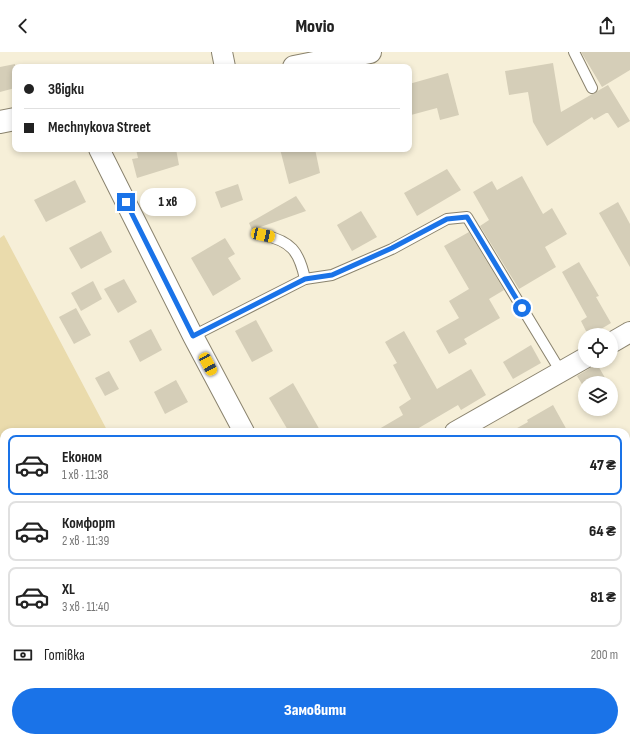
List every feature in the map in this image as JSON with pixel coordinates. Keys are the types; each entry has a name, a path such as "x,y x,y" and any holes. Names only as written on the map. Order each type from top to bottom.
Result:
{"street":[{"path":"222,52 224,64"},
{"path":"309,64 370,52"},
{"path":"0,122 12,120"},
{"path":"101,152 193,336 242,428"},
{"path":"618,339 630,332"},
{"path":"462,428 578,362"}],"lane":[{"path":"574,52 592,88"},
{"path":"193,336 305,279 332,275 392,248 447,219 467,217 561,372"},
{"path":"263,235 278,239 295,250 302,265 305,279"}],"shaded area":[{"path":"4,235 106,428 0,428 0,238"}],"building":[{"path":"581,52 630,52 630,70 602,87"},
{"path":"553,63 561,112 608,85 630,121 618,128 608,113 594,120 592,117 547,146 533,122 528,92 509,95 505,71"},
{"path":"12,65 12,89 0,92 0,67"},
{"path":"448,73 459,115 440,120 437,108 412,115 412,83"},
{"path":"137,152 177,152 179,165 137,178 132,159 138,158"},
{"path":"281,152 316,152 320,173 289,184"},
{"path":"447,169 461,190 417,216 404,193"},
{"path":"522,176 543,214 552,208 567,234 545,247 556,267 519,289 480,226 489,220 473,192 492,181 497,190"},
{"path":"75,180 86,202 46,222 34,200"},
{"path":"238,184 243,200 221,208 215,192"},
{"path":"296,196 306,211 252,230 249,223"},
{"path":"618,202 630,224 630,267 599,213"},
{"path":"361,211 377,237 352,251 337,225"},
{"path":"101,231 112,252 81,269 69,248"},
{"path":"469,232 504,290 489,299 500,318 464,339 467,344 449,354 436,331 459,318 449,301 469,289 444,246"},
{"path":"225,238 235,254 228,258 241,279 213,296 191,258"},
{"path":"579,262 599,296 596,297 611,323 603,328 584,328 581,321 587,317 562,272"},
{"path":"124,279 137,302 118,313 104,289"},
{"path":"93,281 102,299 81,311 71,293"},
{"path":"76,308 91,335 74,344 59,317"},
{"path":"256,320 273,351 252,362 235,331"},
{"path":"151,329 162,350 140,362 129,341"},
{"path":"404,331 437,389 471,369 486,395 461,410 458,405 419,428 381,428 403,415 399,407 411,399 393,365 397,363 385,342"},
{"path":"531,345 541,363 513,379 503,362"},
{"path":"590,368 599,368 604,376 578,376 578,378 577,376"},
{"path":"109,371 119,389 105,396 95,378"},
{"path":"176,380 188,402 165,414 154,392"},
{"path":"293,383 319,428 287,428 269,398"},
{"path":"553,405 566,428 517,428 528,422 527,420"}],"route":[{"path":"126,202 193,336 305,279 332,275 392,248 447,219 467,217 522,308"}]}
